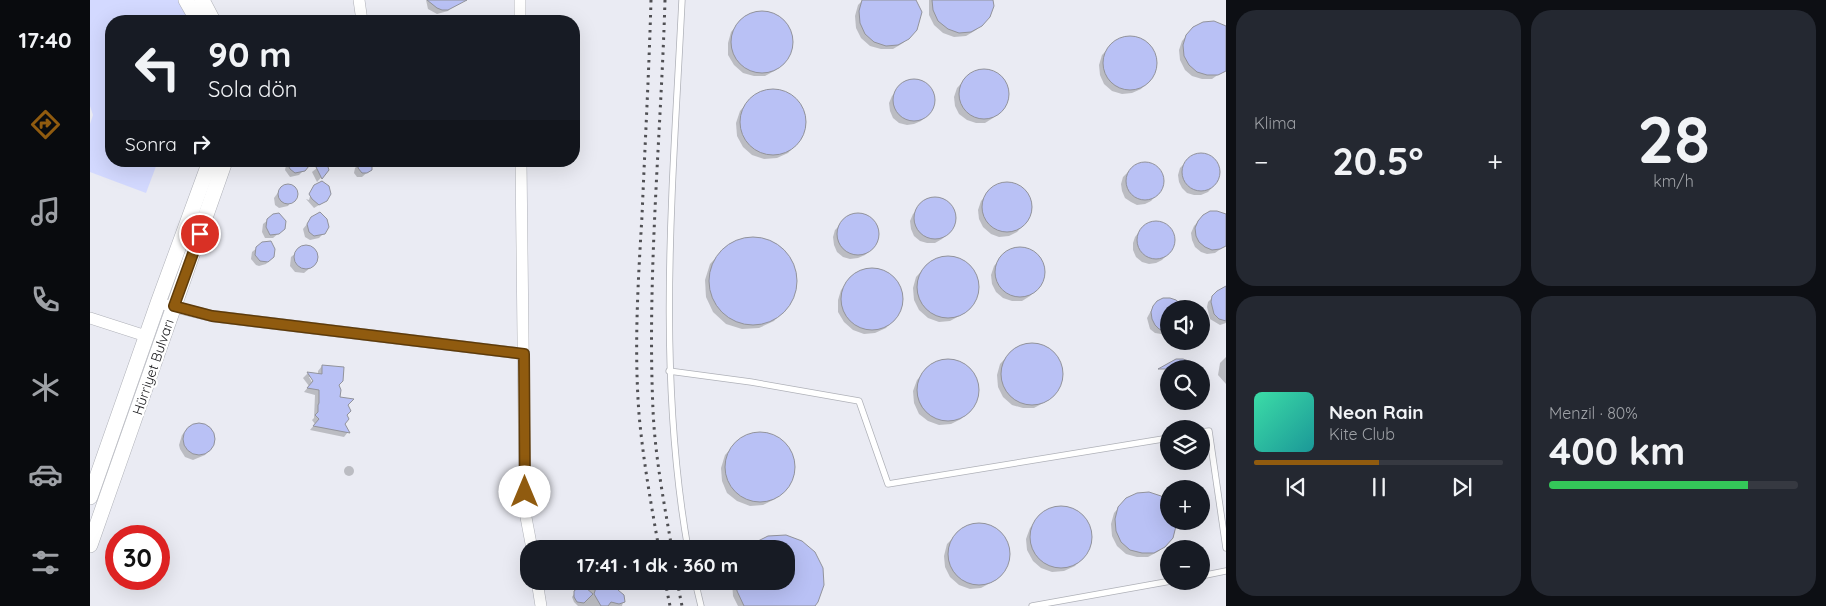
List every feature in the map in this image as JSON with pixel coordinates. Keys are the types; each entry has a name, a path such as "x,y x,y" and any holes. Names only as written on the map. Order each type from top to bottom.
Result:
{"main road":[{"path":"186,0 195,15"},
{"path":"202,0 210,15"},
{"name":"Hürriyet Bulvarı","path":"90,497 208,167"},
{"name":"Hürriyet Bulvarı","path":"90,545 223,167"}],"street":[{"path":"359,0 361,15"},
{"path":"520,0 520,15"},
{"path":"521,167 525,512 530,540"},
{"path":"158,303 212,316 524,354"},
{"path":"90,318 146,336"},
{"path":"538,590 541,606"}],"lane":[{"path":"682,0 672,200 669,371 674,449 686,540"},
{"path":"669,371 752,382 858,401 888,484 1160,439"},
{"path":"1210,438 1226,548"},
{"path":"1210,574 1226,571"},
{"path":"1032,606 1160,583"},
{"path":"697,590 701,606"}],"shaded area":[{"path":"90,0 179,0 187,15 105,15 105,167 156,167 146,193 90,172 90,124 93,115 90,106"}],"building":[{"path":"427,0 467,0 448,10 442,10"},
{"path":"862,0 916,0 922,12 917,30 909,39 898,45 886,46 874,42 865,34 860,23 859,11"},
{"path":"932,0 993,0 994,6 990,17 982,26 971,32 959,33 948,29 938,21 933,10"},
{"path":"762,11 774,14 784,20 790,30 793,42 790,54 784,64 774,70 762,73 750,70 740,64 734,54 731,42 734,30 740,20 750,14"},
{"path":"1214,21 1226,26 1226,71 1218,75 1207,75 1197,72 1189,65 1184,56 1183,45 1186,35 1193,27 1203,22"},
{"path":"1125,36 1135,36 1145,40 1153,48 1157,63 1153,78 1145,86 1135,90 1125,90 1115,86 1107,78 1103,68 1103,58 1107,48 1115,40"},
{"path":"979,69 989,69 1002,76 1009,89 1009,99 1002,112 989,119 979,119 970,115 963,108 959,99 959,89 963,80 970,73"},
{"path":"914,79 929,85 935,100 929,115 914,121 899,115 893,100 899,85"},
{"path":"766,89 780,89 792,94 801,103 806,115 804,135 797,146 780,155 766,155 754,150 745,141 740,129 740,115 745,103 754,94"},
{"path":"1201,153 1215,158 1220,172 1215,186 1201,191 1187,186 1182,172 1187,158"},
{"path":"1145,162 1159,167 1164,181 1159,195 1145,200 1131,195 1126,181 1131,167"},
{"path":"289,167 308,167 305,171 295,173"},
{"path":"316,167 328,167 329,170 322,179"},
{"path":"372,167 372,170 362,173 358,168"},
{"path":"322,181 329,186 331,194 327,201 319,205 309,194 314,185"},
{"path":"1002,182 1012,182 1025,189 1032,202 1032,212 1025,225 1012,232 1002,232 993,228 986,221 982,212 982,202 986,193 993,186"},
{"path":"284,184 292,184 298,190 298,198 292,204 284,204 278,198 278,190"},
{"path":"935,197 950,203 956,218 950,233 935,239 920,233 914,218 920,203"},
{"path":"1210,211 1226,214 1226,246 1220,249 1212,250 1205,247 1196,236 1195,228 1198,221"},
{"path":"320,212 327,219 329,227 325,234 314,236 309,232 307,224 311,217"},
{"path":"279,213 286,221 285,229 279,234 270,235 266,227 267,219 273,214"},
{"path":"858,213 873,219 879,234 873,249 858,255 843,249 837,234 843,219"},
{"path":"1156,221 1170,226 1175,240 1170,254 1156,259 1142,254 1137,240 1142,226"},
{"path":"753,237 770,240 784,250 794,264 797,281 794,298 784,312 770,322 753,325 736,322 722,312 712,298 709,281 712,264 722,250 736,240"},
{"path":"271,241 275,249 274,257 268,262 260,261 255,255 256,247 262,242"},
{"path":"306,245 315,248 318,257 315,266 306,269 297,266 294,257 297,248"},
{"path":"1015,247 1025,247 1038,254 1045,267 1045,277 1038,290 1025,297 1015,297 1006,293 999,286 995,277 995,267 999,258 1006,251"},
{"path":"948,256 960,259 970,265 976,275 979,287 976,299 970,309 960,315 948,318 936,315 926,309 920,299 917,287 920,275 926,265 936,259"},
{"path":"872,268 884,271 894,277 900,287 903,299 900,311 894,321 884,327 872,330 860,327 850,321 844,311 841,299 844,287 850,277 860,271"},
{"path":"1226,286 1226,321 1219,319 1214,314 1211,302 1212,296"},
{"path":"1163,298 1176,300 1160,300 1160,329 1155,325 1151,312 1157,301"},
{"path":"1032,343 1044,346 1054,352 1060,362 1063,374 1060,386 1054,396 1044,402 1032,405 1020,402 1010,396 1004,386 1001,374 1004,362 1010,352 1020,346"},
{"path":"948,359 960,362 970,368 976,378 979,390 976,402 970,412 960,418 948,421 936,418 926,412 920,402 917,390 920,378 926,368 936,362"},
{"path":"322,365 344,367 343,381 339,385 341,390 340,397 354,399 348,405 351,411 347,415 349,419 345,424 350,433 313,426 319,419 315,415 318,412 319,390 307,388 313,381 307,372 322,374"},
{"path":"199,423 211,427 215,439 211,451 199,455 187,451 183,439 187,427"},
{"path":"760,432 773,435 785,442 792,454 795,467 792,480 785,492 773,499 760,502 747,499 735,492 728,480 725,467 728,454 735,442 747,435"},
{"path":"1149,492 1160,496 1160,530 1175,530 1171,540 1160,540 1160,550 1154,553 1130,550 1121,542 1116,531 1115,519 1118,507 1126,498 1137,493"},
{"path":"1061,506 1073,509 1083,515 1089,525 1092,537 1089,549 1083,559 1073,565 1061,568 1049,565 1039,559 1033,549 1030,537 1033,525 1039,515 1049,509"},
{"path":"979,523 991,526 1001,532 1007,542 1010,554 1007,566 1001,576 991,582 979,585 967,582 957,576 951,566 948,554 951,542 957,532 967,526"},
{"path":"786,535 802,541 815,552 823,568 824,585 815,606 744,606 737,590 795,590 795,540 760,540 768,536"},
{"path":"588,590 593,594 584,603 577,602 574,597 574,591"},
{"path":"595,590 618,590 624,595 625,602 619,604 611,602 608,606 601,606 594,594"}],"railway":[{"path":"651,0 638,290 637,364 639,414 657,540"},
{"path":"665,0 653,256 652,359 656,445 670,540"},
{"path":"667,590 670,606"},
{"path":"679,590 682,606"}],"route":[{"path":"200,234 174,306 212,316 524,354 525,492"}]}
